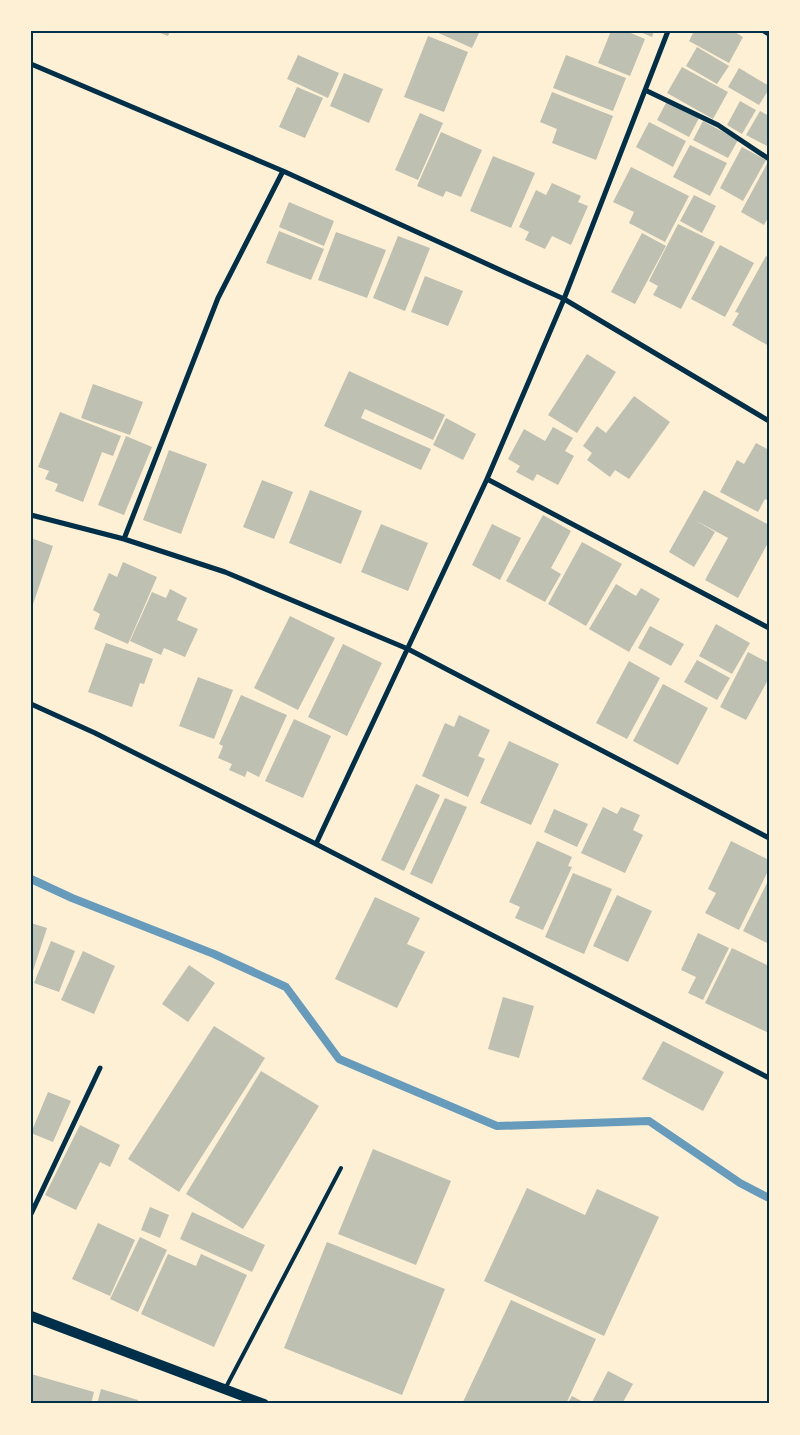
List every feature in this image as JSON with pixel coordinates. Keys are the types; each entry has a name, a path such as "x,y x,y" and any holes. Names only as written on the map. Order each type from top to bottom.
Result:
{"main road":[{"path":"31,1316 264,1404"}],"street":[{"path":"316,844 487,479 564,299 668,31"},
{"path":"764,31 769,34"},
{"path":"31,64 283,171 564,299 769,421"},
{"path":"645,90 718,125 769,159"},
{"path":"124,539 218,298 283,171"},
{"path":"487,479 769,628"},
{"path":"31,514 124,539 225,572 408,649 769,838"},
{"path":"31,704 95,733 316,844 769,1078"},
{"path":"31,1214 100,1068"}],"lane":[{"path":"225,1389 341,1168"}],"building":[{"path":"155,31 170,31 168,36"},
{"path":"434,31 480,31 472,48"},
{"path":"611,31 626,31 645,39 630,76 598,63"},
{"path":"638,31 654,31 652,37"},
{"path":"694,31 733,31 743,37 729,63 689,41"},
{"path":"428,36 468,52 444,112 404,97"},
{"path":"697,47 729,66 717,84 686,66"},
{"path":"298,55 339,73 328,98 287,79"},
{"path":"566,55 626,78 613,111 553,88"},
{"path":"682,67 728,92 713,119 667,93"},
{"path":"739,68 769,86 759,105 728,87"},
{"path":"344,73 383,89 369,123 330,106"},
{"path":"297,87 323,98 305,138 279,127"},
{"path":"552,92 613,116 596,160 552,143 557,129 540,122"},
{"path":"667,101 699,118 689,137 657,120"},
{"path":"740,101 756,110 742,134 727,125"},
{"path":"760,111 769,116 769,147 746,135"},
{"path":"420,113 443,123 418,180 395,170"},
{"path":"703,121 738,140 728,158 693,140"},
{"path":"649,122 686,141 673,167 636,147"},
{"path":"441,132 482,150 461,197 446,191 443,197 417,186"},
{"path":"690,145 727,163 710,196 673,177"},
{"path":"742,147 766,160 743,201 720,188"},
{"path":"493,156 535,173 511,228 470,211"},
{"path":"769,160 769,216 764,225 741,212"},
{"path":"631,167 689,196 665,242 629,223 634,212 613,202"},
{"path":"552,183 581,196 578,202 588,206 571,245 552,236 545,249 525,240 529,232 519,227 536,190 546,195"},
{"path":"694,195 716,206 702,233 680,221"},
{"path":"289,202 334,221 324,246 279,227"},
{"path":"678,224 715,242 681,309 653,295 658,286 649,281"},
{"path":"279,231 324,249 311,280 266,263"},
{"path":"336,232 386,250 367,298 318,280"},
{"path":"642,233 666,246 635,304 611,292"},
{"path":"398,236 430,248 405,311 373,298"},
{"path":"720,245 754,263 725,317 691,299"},
{"path":"766,256 769,258 769,346 732,325 739,313 735,312"},
{"path":"425,276 463,291 448,326 411,312"},
{"path":"587,354 616,372 577,433 548,415"},
{"path":"349,371 445,415 433,440 365,409 361,418 431,449 421,470 324,426"},
{"path":"93,384 143,402 130,435 81,418"},
{"path":"634,396 670,422 629,479 615,470 610,477 587,460 592,453 583,446 597,426 606,433"},
{"path":"60,412 121,436 113,456 102,452 83,502 55,491 58,484 45,479 49,471 38,467"},
{"path":"446,418 476,434 463,460 433,445"},
{"path":"553,427 573,438 565,451 574,456 558,485 537,474 533,481 516,472 520,466 508,459 524,429 545,441"},
{"path":"126,436 152,447 124,515 98,505"},
{"path":"756,443 769,450 769,501 765,499 758,512 720,492 737,460 744,464"},
{"path":"169,450 207,464 181,534 143,520"},
{"path":"262,480 293,492 274,539 243,527"},
{"path":"310,490 362,511 341,564 289,543"},
{"path":"704,490 769,525 769,541 738,598 705,580 728,538 695,520 715,532 694,567 669,552"},
{"path":"543,515 571,531 551,568 561,574 545,602 506,581"},
{"path":"381,524 428,543 408,591 361,572"},
{"path":"492,524 521,538 500,580 472,565"},
{"path":"31,538 53,546 32,607 31,607"},
{"path":"582,542 622,564 586,626 548,604"},
{"path":"123,562 157,577 128,644 94,629 100,614 93,610 109,573 117,577"},
{"path":"616,584 636,596 641,588 660,599 629,652 589,629"},
{"path":"170,589 187,598 177,620 198,629 185,657 164,648 161,655 130,641 152,592 166,598"},
{"path":"290,616 335,638 298,710 254,688"},
{"path":"716,624 750,643 732,674 699,656"},
{"path":"650,626 684,644 671,666 638,648"},
{"path":"106,643 153,659 144,684 140,683 132,707 88,692"},
{"path":"343,644 382,663 347,736 308,717"},
{"path":"748,652 769,663 769,678 746,720 720,707"},
{"path":"697,660 730,678 717,700 684,682"},
{"path":"629,661 660,678 627,739 596,723"},
{"path":"198,677 233,690 214,739 179,726"},
{"path":"663,684 708,708 678,765 633,741"},
{"path":"241,695 287,715 259,777 247,771 245,777 229,770 232,764 218,758 223,746 219,744"},
{"path":"459,715 490,730 478,756 485,759 468,797 422,776 445,723 454,727"},
{"path":"294,719 331,736 303,798 265,781"},
{"path":"509,741 559,764 531,825 480,803"},
{"path":"416,784 440,795 404,871 381,860"},
{"path":"445,798 467,807 432,884 410,874"},
{"path":"603,807 617,814 621,807 640,815 633,830 643,835 625,873 581,853"},
{"path":"554,809 588,824 577,847 544,832"},
{"path":"537,841 572,857 568,866 572,867 543,930 515,918 520,907 509,902"},
{"path":"731,841 769,860 769,869 739,930 705,913 716,893 708,889"},
{"path":"573,873 612,889 584,954 545,937"},
{"path":"769,879 769,944 743,931"},
{"path":"617,895 652,911 628,962 593,946"},
{"path":"375,897 420,918 407,944 425,952 397,1008 335,979"},
{"path":"31,923 47,928 32,974 31,974"},
{"path":"698,933 729,948 703,1000 688,993 696,977 681,970"},
{"path":"51,941 75,951 59,992 34,983"},
{"path":"732,948 769,966 769,1033 705,1003"},
{"path":"83,951 115,966 94,1014 61,1000"},
{"path":"189,965 215,983 188,1022 162,1004"},
{"path":"503,997 534,1006 519,1058 488,1049"},
{"path":"214,1026 265,1058 179,1192 128,1159"},
{"path":"663,1041 724,1072 703,1111 642,1079"},
{"path":"261,1071 319,1106 243,1229 186,1194"},
{"path":"48,1092 71,1101 53,1142 31,1133"},
{"path":"80,1125 120,1145 110,1167 100,1162 76,1210 45,1195"},
{"path":"373,1149 451,1181 416,1265 338,1234"},
{"path":"527,1188 585,1215 597,1189 659,1217 604,1336 484,1281"},
{"path":"150,1207 169,1215 160,1238 141,1230"},
{"path":"192,1212 265,1245 252,1272 180,1239"},
{"path":"98,1223 135,1240 110,1296 72,1279"},
{"path":"140,1237 167,1250 138,1312 110,1299"},
{"path":"327,1242 445,1289 402,1395 284,1348"},
{"path":"168,1254 196,1266 201,1254 247,1275 214,1347 141,1314"},
{"path":"511,1300 596,1339 566,1404 462,1404"},
{"path":"608,1371 633,1384 622,1404 591,1404"},
{"path":"31,1374 94,1392 91,1404 31,1404"},
{"path":"101,1389 138,1400 137,1404 97,1404"},
{"path":"572,1396 587,1404 567,1404"}],"waterway":[{"path":"31,879 72,898 214,954 286,987 339,1059 497,1126 649,1121 740,1183 769,1198"}]}
